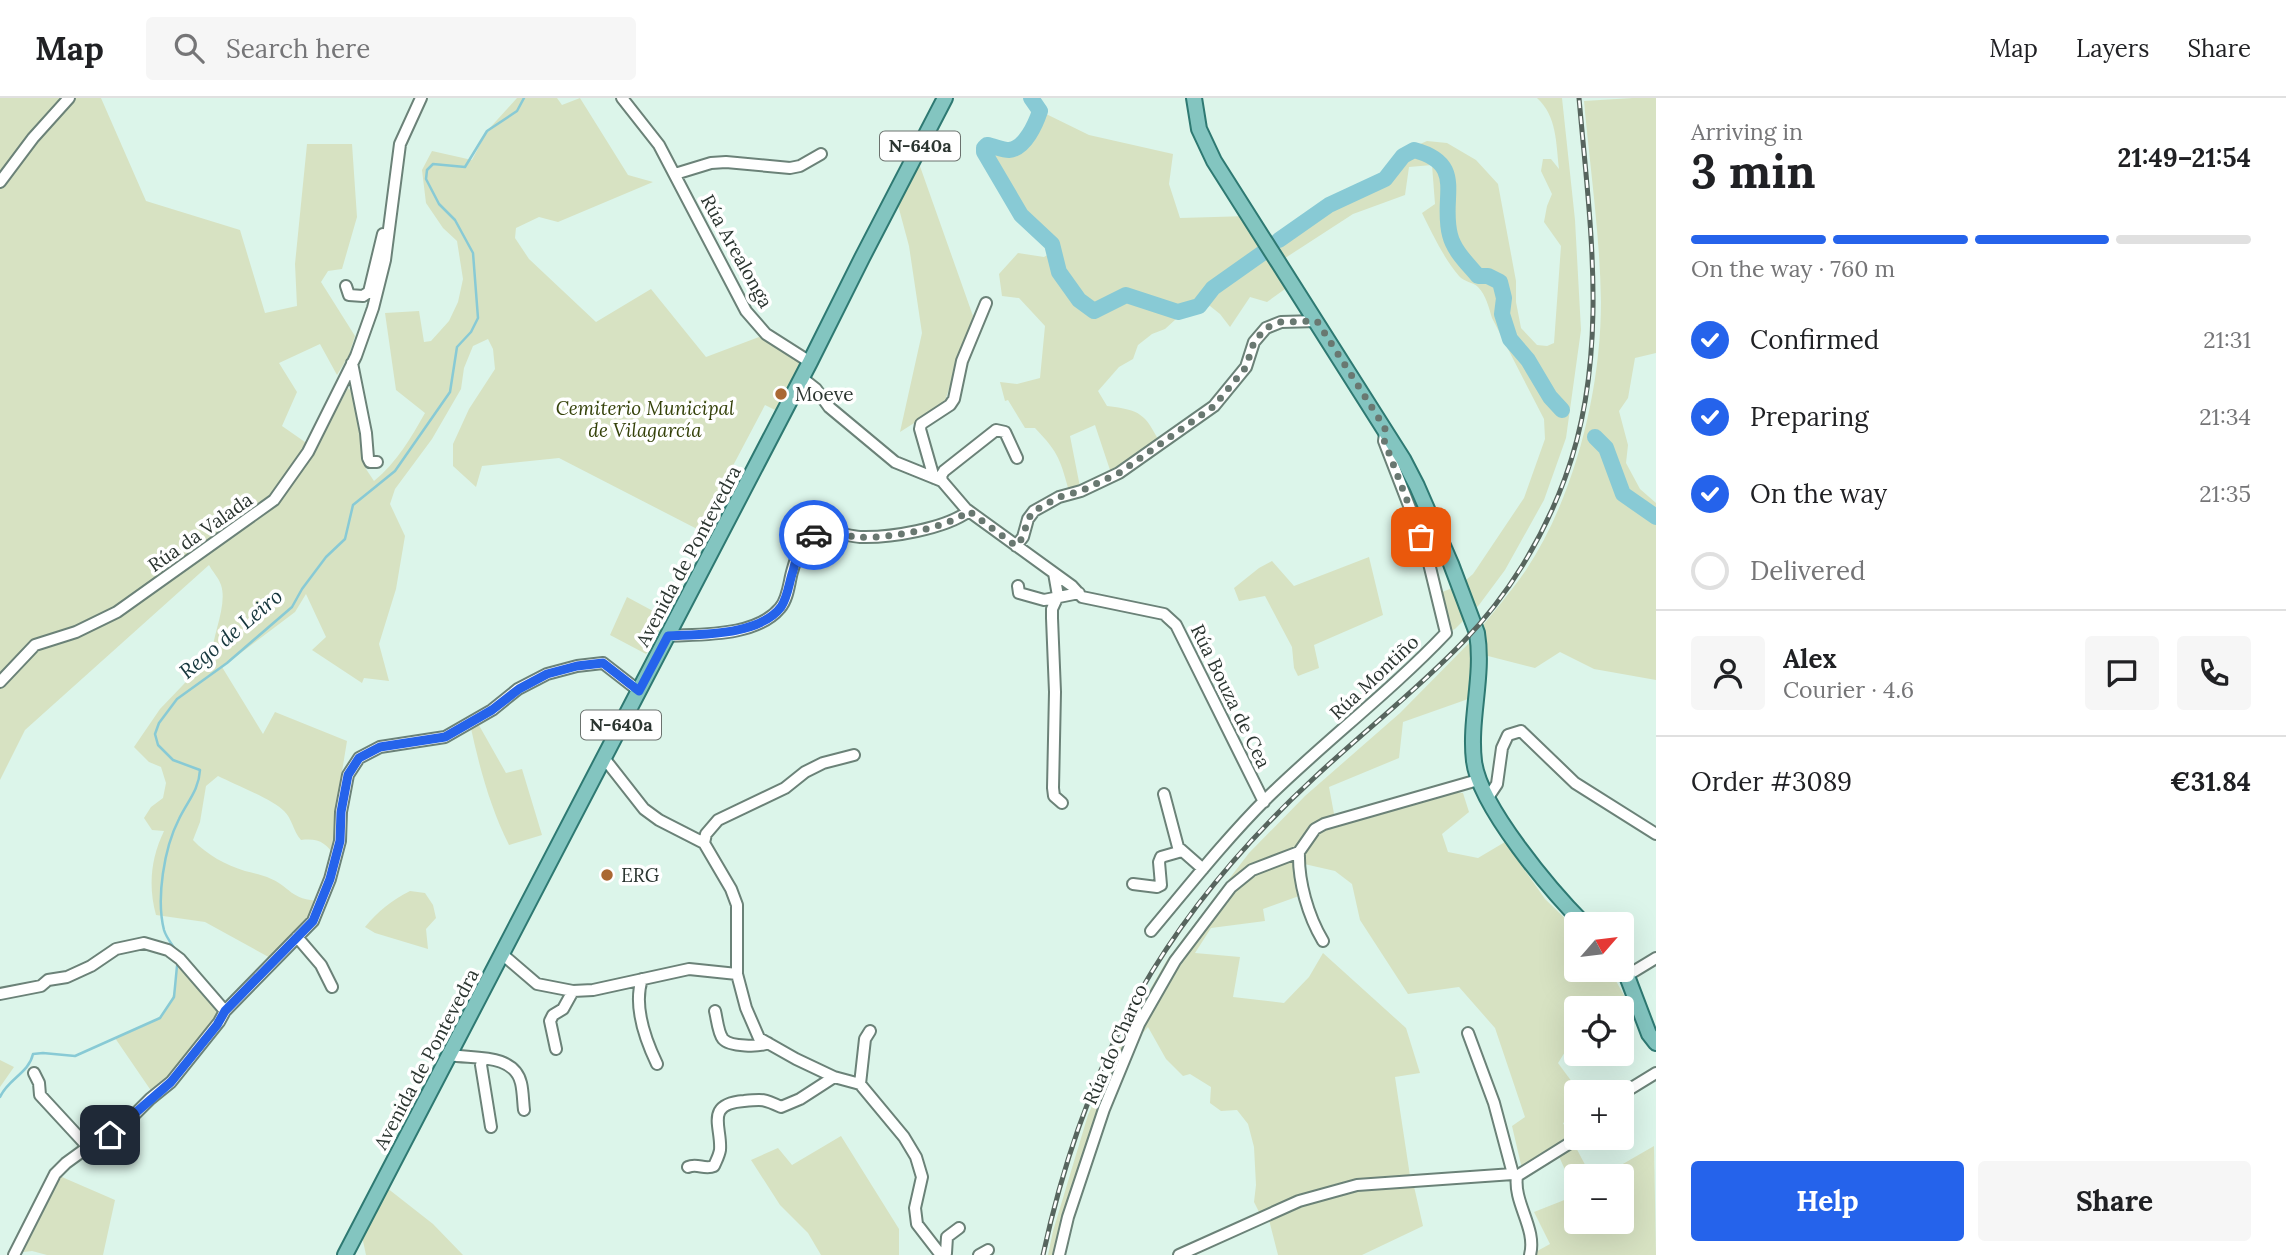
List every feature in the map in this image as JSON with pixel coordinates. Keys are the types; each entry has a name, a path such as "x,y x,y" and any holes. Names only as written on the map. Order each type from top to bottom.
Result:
{"main road":[{"name":"Avenida de Pontevedra","path":"345,1255 945,98"},
{"path":"1194,98 1199,129 1214,161 1385,428 1417,486 1477,633 1480,652 1474,761 1478,780 1487,799 1543,878 1573,912"},
{"path":"1630,982 1645,1025 1656,1043"}],"street":[{"path":"0,182 33,138 69,98"},
{"name":"Rúa da Valada","path":"0,682 35,645 76,632 117,612 274,500 308,452 352,363 373,308 382,272 400,144 421,98"},
{"name":"Rúa Arealonga","path":"622,98 659,145 746,311 766,334 810,362"},
{"name":"Rúa Arealonga","path":"675,174 711,163 726,162 790,168 800,166 821,154"},
{"name":"Rúa da Valada","path":"345,286 349,295 363,296 369,292 385,223 392,209"},
{"path":"986,303 962,361 954,399 950,405 921,424 920,429 938,479 944,471 996,430 1005,432 1017,458"},
{"path":"1016,546 1023,537 1028,519 1034,511 1059,497 1081,491 1119,473 1214,406 1246,367 1254,342 1266,328 1281,322 1317,321"},
{"path":"352,363 366,433 368,458 370,462 377,462"},
{"name":"Rúa Bouza de Cea","path":"802,378 816,389 829,407 895,462 938,479 969,511 1054,573 1082,597 1164,614 1176,625 1264,802"},
{"name":"Rúa Montiño","path":"1151,931 1264,802 1419,661 1446,633 1425,547 1384,440 1385,428"},
{"path":"668,636 732,633 769,616 780,608 786,597 802,545 821,532 858,537 900,534 940,525 969,511"},
{"path":"1054,573 1058,596 1052,609 1055,692 1053,788 1054,796 1062,803"},
{"name":"Rúa Bouza de Cea","path":"1018,586 1019,593 1044,600 1079,593"},
{"path":"14,1255 55,1174 88,1147 122,1126 171,1082 217,1025 225,1011 313,921 330,879 340,841 341,812 348,775 359,758 380,747 445,737 492,710 519,689 547,674 577,666 603,663 639,691"},
{"path":"1487,799 1497,784 1502,748 1508,735 1521,731 1575,783 1656,834"},
{"path":"704,843 706,834 718,820 785,788 792,780 814,767 854,755"},
{"path":"604,758 644,809 659,821 704,843 731,889 737,905 737,974 746,1008 759,1038 834,1077 860,1084 892,1121 916,1157 922,1177 915,1208 916,1224 942,1255 946,1253 947,1237 960,1228"},
{"name":"Rúa do Charco","path":"1059,1255 1068,1217 1104,1109 1139,1024 1175,961 1231,887 1252,870 1299,852 1315,829 1324,824 1478,780"},
{"path":"1164,794 1174,836 1182,851 1203,869"},
{"path":"1133,884 1157,887 1161,885 1161,857 1182,851"},
{"path":"1299,852 1302,887 1315,928 1323,941"},
{"path":"297,937 321,965 332,987"},
{"path":"0,994 41,986 48,980 67,977 91,966 116,949 144,943 169,950 180,959 225,1011"},
{"path":"502,954 537,984 573,991 593,990 689,969 737,974"},
{"path":"1634,966 1656,958"},
{"path":"642,979 639,988 642,1025 657,1064"},
{"path":"556,1049 550,1021 553,1015 563,1009 573,991"},
{"path":"715,1011 721,1037 726,1042 761,1046 768,1043"},
{"path":"860,1084 865,1039 870,1031"},
{"path":"1468,1033 1494,1103 1515,1175 1515,1188 1532,1240 1530,1255"},
{"path":"450,1055 501,1061 509,1065 521,1081 524,1110"},
{"path":"483,1059 481,1066 491,1127"},
{"path":"34,1073 39,1083 40,1095 88,1147"},
{"path":"1634,1087 1656,1073"},
{"path":"688,1167 693,1165 708,1169 714,1166 720,1148 718,1118 725,1105 733,1101 768,1099 781,1107 800,1099 834,1077"},
{"path":"1179,1255 1299,1200 1357,1185 1515,1175 1564,1146"}],"green space":[{"name":"Cemiterio Municipal de Vilagarcía","path":"0,98 101,98 146,201 240,230 265,313 297,306 295,264 307,144 352,144 357,217 342,269 328,271 321,282 355,336 349,355 337,375 320,344 279,363 297,392 282,426 315,449 348,388 354,393 366,469 374,481 397,458 425,413 396,390 385,313 419,311 424,342 431,341 449,321 458,302 463,279 457,241 443,228 426,203 422,170 432,151 472,160 487,131 517,98 557,98 562,105 580,98 628,175 653,182 558,222 539,217 516,228 515,238 529,259 596,322 651,289 706,357 759,337 808,367 783,414 765,405 699,530 559,458 482,466 476,487 453,466 453,444 469,409 495,369 493,349 488,339 473,346 464,368 461,389 432,439 395,489 390,504 405,536 396,589 379,644 389,681 364,678 362,683 312,650 326,637 306,594 295,612 222,667 263,734 275,712 347,741 339,790 341,812 336,857 322,842 301,840 287,814 263,797 218,776 206,786 200,822 193,840 224,863 267,877 296,896 321,901 313,921 274,960 205,922 156,915 152,893 156,851 164,831 152,830 144,818 151,807 163,798 166,783 161,767 149,762 134,747 160,709 212,658 223,593 220,582 209,565 25,730 0,780"},
{"path":"1537,98 1562,98 1575,220 1581,330 1566,438 1544,500 1505,570 1479,605 1455,629 1446,633 1437,594 1460,585 1473,574 1524,498 1545,439 1544,419 1492,318 1483,294 1476,285 1461,278 1453,269 1422,213 1435,204 1432,165 1409,167 1405,195 1353,214 1279,262 1274,271 1285,289 1267,302 1250,297 1230,327 1210,306 1176,319 1138,345 1133,359 1119,367 1098,391 1107,406 1128,409 1141,415 1160,443 1112,476 1095,425 1070,436 1080,487 1070,494 1061,465 1050,444 1035,428 1025,428 1008,400 1005,401 1000,382 1017,384 1040,378 1045,326 1019,298 1002,296 999,274 1018,253 1044,257 1054,251 1016,208 984,152 987,145 1005,150 1020,146 1028,137 1040,111 1089,135 1173,154 1169,184 1180,218 1249,216 1265,240 1325,204 1385,176 1397,154 1427,141 1447,143 1476,160 1498,184 1516,281 1516,302 1521,328 1537,345 1547,346 1554,343 1561,246 1544,222 1552,194 1541,171 1543,159 1551,159 1559,169 1552,122 1544,105"},
{"path":"1656,98 1656,353 1635,358 1628,398 1619,411 1628,445 1626,463 1640,489 1656,503 1656,680 1594,669 1560,652 1535,668 1488,656 1480,662 1477,633 1526,570 1543,541 1571,476 1590,406 1600,336 1601,302 1597,227 1584,101"},
{"path":"916,155 973,316 944,404 900,432 922,333 909,246 895,194"},
{"path":"1369,557 1383,615 1314,645 1319,668 1298,676 1294,668 1292,647 1265,596 1239,601 1234,588 1272,561 1294,586"},
{"path":"627,597 666,618 646,654 610,635"},
{"path":"1473,639 1471,698 1403,722 1399,758 1329,787 1335,819 1439,791 1463,793 1469,812 1442,834 1448,852 1478,858 1505,842 1545,899 1564,917 1564,982 1617,982 1624,996 1564,996 1564,1054 1558,1063 1571,1080 1564,1080 1564,1150 1577,1150 1585,1164 1564,1164 1564,1168 1557,1152 1522,1169 1512,1126 1525,1117 1495,1028 1459,987 1408,994 1360,920 1352,884 1335,871 1300,863 1299,896 1263,909 1265,921 1211,928 1195,953 1240,957 1233,997 1284,1003 1309,977 1323,953 1406,1028 1420,1073 1395,1077 1410,1176 1373,1183 1413,1182 1423,1226 1362,1255 1278,1255 1268,1216 1262,1218 1254,1202 1254,1147 1248,1124 1237,1110 1221,1111 1210,1103 1211,1087 1190,1074 1183,1076 1166,1059 1148,1027 1141,1035 1087,1160 1060,1255 1048,1255 1088,1115 1125,1033 1167,960 1249,853 1305,796 1400,713"},
{"path":"476,720 506,773 522,769 542,835 509,845 481,771 470,724"},
{"path":"410,891 425,893 433,905 436,918 426,929 428,949 375,933 365,927 386,906"},
{"path":"177,966 205,988 225,1011 154,1095 115,1038 162,1015 172,997"},
{"path":"0,1060 14,1067 0,1087"},
{"path":"841,1136 899,1229 899,1255 821,1255 808,1233 780,1205 751,1160 778,1148 792,1165"},
{"path":"1654,1146 1656,1255 1530,1255 1550,1244 1534,1212 1564,1200 1564,1234 1634,1234 1634,1164 1623,1164"},
{"path":"55,1174 115,1200 103,1255 47,1255 32,1251 15,1253"},
{"path":"382,1184 433,1224 463,1255 366,1255 360,1227"}],"waterway":[{"name":"Rego de Leiro","path":"175,949 165,933 162,918 163,874 169,844 195,790 200,770 173,760 158,745 155,734 159,723 177,699 227,663 292,607 326,557 345,539 353,505 395,471 450,392 457,347 471,332 478,318 473,253 455,220 439,204 426,179 427,170 433,164 465,167 487,131 517,111 524,98"},
{"path":"1031,98 1040,111 1025,140 1015,149 1009,150 987,145 984,152 1021,215 1052,244 1059,272 1079,300 1094,311 1126,295 1178,312 1199,306 1213,288 1264,252"},
{"path":"1279,240 1329,205 1385,179 1403,156 1414,150 1430,156 1441,164 1446,173 1448,221 1455,246 1478,276 1488,276 1500,282 1504,298 1502,314 1510,339 1528,360 1550,397 1562,410"},
{"path":"1595,437 1606,448 1623,494 1656,517"},
{"name":"Rego de Leiro","path":"0,1097 31,1061 33,1054 75,1056 160,1018 174,997 177,966"}],"railway":[{"path":"1043,1255 1061,1183 1108,1053 1139,994 1174,937 1215,883 1261,830 1463,642 1509,586 1546,522 1565,478 1579,432 1588,385 1592,337 1591,241 1579,98"}],"way so far":[{"path":"814,535 821,532 858,537 900,534 940,525 969,511 1016,546 1023,537 1028,519 1034,511 1059,497 1081,491 1119,473 1214,406 1246,367 1254,342 1266,328 1281,322 1317,321 1385,428 1384,440 1421,537"}],"place":[{"name":"Moeve","path":"781,394"},
{"name":"ERG","path":"607,875"}],"route":[{"path":"110,1135 171,1082 217,1025 225,1011 313,921 330,879 340,841 341,812 348,775 359,758 380,747 445,737 492,710 519,689 547,674 577,666 603,663 639,691 668,636 732,633 763,620 780,608 802,545 814,535"}]}
